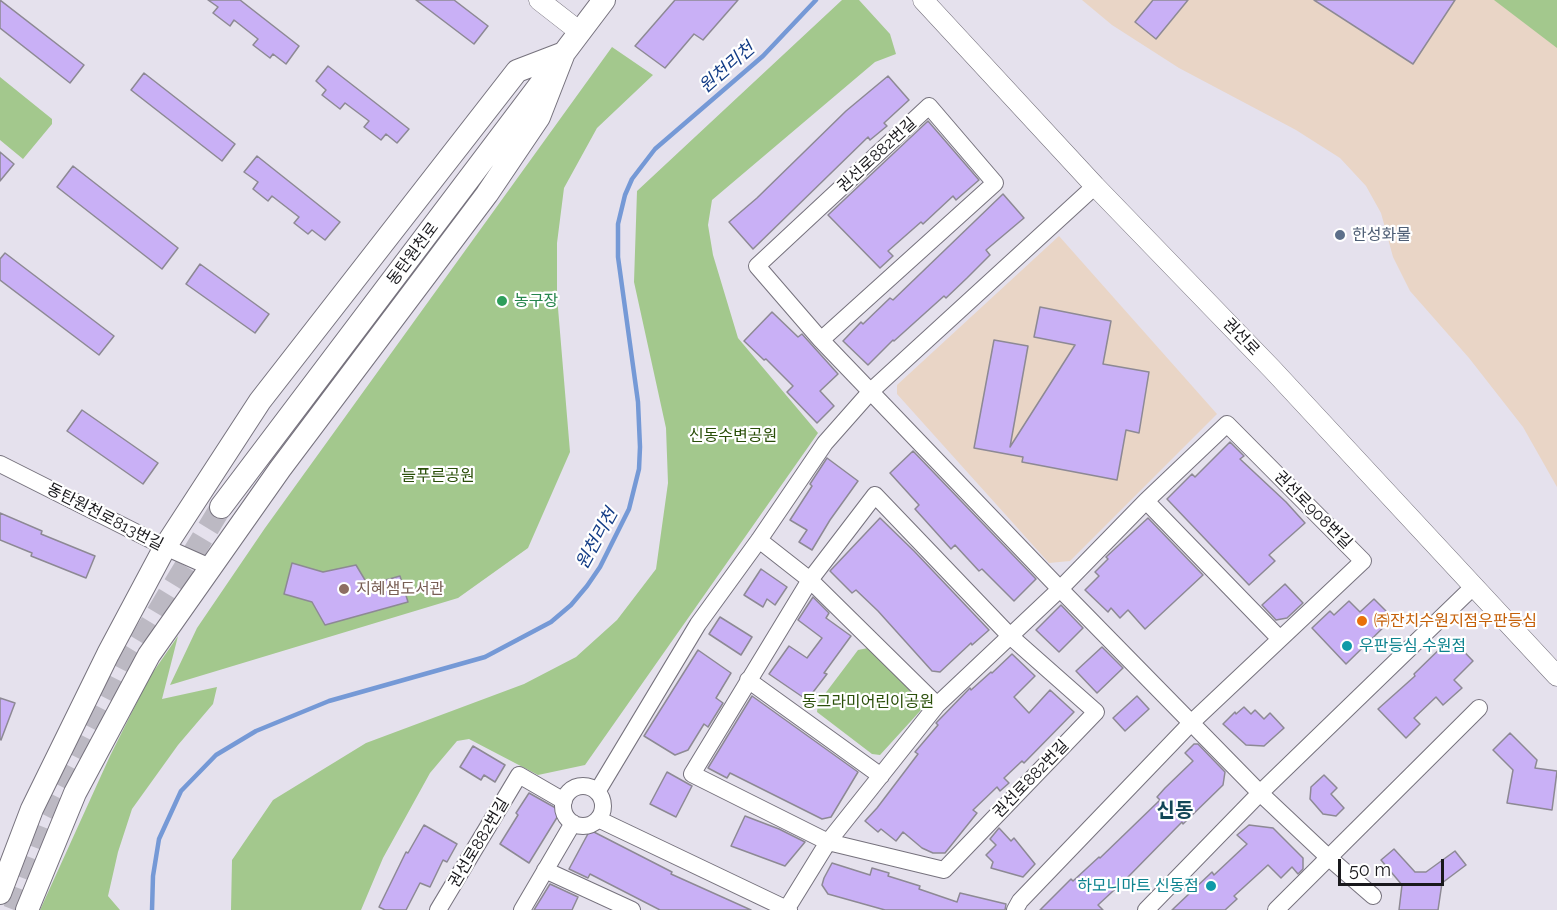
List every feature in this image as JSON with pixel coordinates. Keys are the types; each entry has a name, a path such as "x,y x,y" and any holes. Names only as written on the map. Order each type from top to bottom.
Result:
{"main road":[{"name":"동탄원천로","path":"221,507 604,0"},
{"path":"0,893 32,809 108,654 165,547 260,401 517,71 564,53"},
{"path":"27,910 75,793 149,655 280,468 487,194 539,117 564,53"}],"street":[{"path":"539,0 580,32"},
{"name":"권선로","path":"923,0 1095,186 1272,369 1557,676"},
{"name":"권선로882번길","path":"821,340 995,183 930,106 757,266 821,340 871,391"},
{"path":"597,792 698,624 825,443 871,391 1095,186"},
{"path":"871,391 1060,590 1260,793 1373,896"},
{"name":"권선로908번길","path":"937,705 1060,590 1146,501 1227,424 1363,561 1280,639"},
{"name":"동탄원천로813번길","path":"0,464 165,547 210,567"},
{"name":"권선로882번길","path":"875,495 1010,636 1096,712 944,870 828,842 692,774 810,580 875,495"},
{"path":"1015,910 1020,901 1191,723 1280,639 1146,501"},
{"path":"598,819 787,910 828,842 937,705 810,580 759,540"},
{"path":"1146,910 1260,793 1473,588"},
{"path":"748,680 881,776"},
{"path":"1276,910 1479,708"},
{"name":"권선로882번길","path":"438,910 519,775 564,801"},
{"path":"578,787 591,788 597,792 602,802 598,819 587,826 573,824 565,814 564,801 567,795 578,787"},
{"path":"522,910 573,824"},
{"path":"545,870 600,904 632,910"}],"shaded area":[{"path":"1082,0 1557,0 1557,487 1523,427 1469,358 1410,291 1393,257 1381,213 1366,186 1340,158 1296,130 1179,68 1112,25"},
{"path":"1059,236 1217,414 1070,561 1049,563 897,394 897,385"}],"green space":[{"name":"신동수변공원","path":"842,0 859,0 890,34 896,54 875,62 712,200 708,225 713,255 738,338 818,433 585,765 538,775 469,739 457,741 430,773 383,858 361,910 231,910 232,860 273,800 366,743 524,684 576,657 617,620 656,569 668,483 666,428 634,282 637,191"},
{"path":"1494,0 1557,0 1557,48"},
{"name":"늘푸른공원","path":"612,47 653,75 597,128 564,188 557,243 557,296 570,452 528,548 458,598 170,685 197,628 265,528"},
{"path":"0,77 52,119 52,124 23,159 0,140"},
{"path":"178,636 162,699 217,687 213,704 178,745 132,809 118,852 108,896 120,910 40,910 110,756 149,678"},
{"name":"동그라미어린이공원","path":"868,648 920,700 921,710 880,755 872,754 817,712 818,703 858,650"}],"building":[{"path":"0,0 84,65 70,83 0,28"},
{"path":"208,0 240,0 299,46 286,64 273,54 270,58 253,45 258,39 234,20 230,26 213,13 218,7"},
{"path":"416,0 454,0 488,26 474,44"},
{"path":"675,0 738,0 703,40 694,34 665,68 635,46"},
{"path":"1153,0 1188,0 1156,39 1135,22"},
{"path":"1314,0 1455,0 1413,64"},
{"path":"328,66 409,129 397,143 386,134 381,140 364,127 369,121 345,103 340,109 322,95 326,90 316,81"},
{"path":"144,73 235,144 222,161 131,90"},
{"path":"888,76 909,100 884,123 887,126 870,140 868,137 753,249 729,222 757,198 846,111"},
{"path":"928,121 979,180 956,200 953,196 923,224 921,222 888,251 893,256 880,268 828,215"},
{"path":"0,152 14,164 0,181"},
{"path":"257,156 340,222 325,240 312,230 308,234 294,223 299,217 272,196 268,201 253,189 258,182 244,172"},
{"path":"73,166 178,248 162,269 57,187"},
{"path":"1003,194 1024,218 986,250 990,255 946,298 944,296 868,365 843,341 861,322 863,324 890,298 893,300"},
{"path":"5,253 114,336 99,355 0,280 0,259"},
{"path":"200,264 269,314 255,333 186,284"},
{"path":"1040,307 1111,321 1103,364 1149,372 1139,433 1126,430 1117,480 1022,462 1023,457 974,448 994,340 1028,346 1010,447 1075,345 1034,337"},
{"path":"772,312 798,337 802,334 838,374 820,391 834,406 817,423 787,392 793,386 744,341"},
{"path":"82,410 158,463 143,484 67,431"},
{"path":"1230,442 1244,456 1240,459 1305,523 1269,555 1275,561 1249,585 1167,499 1192,474 1195,477"},
{"path":"913,451 1036,579 1014,601 982,569 979,571 955,545 951,549 915,509 919,505 890,473"},
{"path":"827,458 858,481 812,550 799,542 807,530 790,520"},
{"path":"0,513 42,531 41,534 95,556 86,578 31,556 32,553 0,540"},
{"path":"880,518 989,630 972,645 971,643 940,672 932,671 878,611 856,590 852,593 830,571"},
{"path":"1148,518 1203,575 1145,629 1128,610 1120,618 1111,608 1108,612 1085,590 1099,576 1095,572 1108,559 1106,557"},
{"name":"지혜샘도서관","path":"292,563 323,572 356,565 368,585 400,576 408,602 325,625 312,602 284,594"},
{"path":"761,569 787,587 775,605 767,599 763,607 744,595"},
{"path":"1285,584 1303,603 1287,618 1276,620 1262,605"},
{"path":"813,597 829,613 826,618 851,636 807,700 769,674 789,646 807,658 822,638 798,620"},
{"name":"우판등심 수원점","path":"1374,599 1393,618 1346,664 1312,628 1330,611 1334,615 1349,601 1360,612"},
{"path":"1061,605 1083,628 1059,652 1036,630"},
{"path":"720,617 752,637 741,655 709,634"},
{"path":"1451,638 1473,661 1454,680 1462,688 1443,705 1436,697 1414,718 1420,724 1406,738 1378,709 1415,676 1414,674"},
{"path":"1102,647 1123,668 1097,693 1076,671"},
{"path":"698,650 731,673 716,698 723,703 708,727 704,724 688,750 675,755 644,736"},
{"path":"1012,654 1035,676 1014,697 1029,713 1050,690 1074,712 1024,763 1022,761 1004,778 1009,783 1000,791 997,787 973,810 977,813 945,853 933,853 922,848 903,832 896,841 881,829 878,832 865,821 918,754 915,752 938,725 936,723 970,688 971,690"},
{"path":"752,696 858,772 831,817 822,819 730,773 727,778 708,768"},
{"path":"1137,696 1149,709 1125,731 1113,718"},
{"path":"0,698 15,703 1,740 0,739"},
{"path":"1244,707 1251,714 1255,710 1264,719 1270,713 1284,728 1264,746 1246,745 1223,724"},
{"path":"1510,733 1537,760 1535,768 1557,771 1552,810 1507,803 1513,770 1493,750"},
{"path":"1194,744 1198,744 1225,772 1223,785 1098,905 1103,910 1040,910 1071,879 1073,881 1100,858 1160,800 1157,797 1193,761 1185,753"},
{"path":"473,746 505,765 495,782 484,775 481,780 460,767"},
{"path":"667,772 692,786 676,817 650,804"},
{"path":"1324,775 1337,788 1331,794 1344,808 1336,816 1323,814 1310,799 1311,787"},
{"path":"529,793 561,811 529,863 500,844"},
{"path":"745,816 805,842 785,866 731,846"},
{"path":"424,825 457,844 447,862 443,860 430,887 420,883 406,910 385,910 379,907 406,852 408,853"},
{"path":"1249,825 1273,828 1303,858 1303,869 1298,874 1292,867 1281,878 1268,865 1234,896 1237,899 1225,910 1172,910 1212,872 1214,875 1247,844 1237,835"},
{"path":"999,828 1011,841 1014,838 1035,864 1023,877 991,868 993,862 986,855 996,845 990,839"},
{"path":"590,830 672,872 671,874 751,910 660,910 590,874 588,878 569,869"},
{"path":"1394,849 1415,872 1426,872 1455,851 1466,865 1442,883 1438,910 1399,910 1402,885 1381,860"},
{"path":"832,863 870,875 872,868 889,873 888,876 920,886 919,889 957,902 960,893 1006,904 1005,910 885,910 828,894 822,885"},
{"path":"550,884 578,897 572,910 534,910"}],"waterway":[{"name":"원천리천","path":"152,910 153,876 159,839 181,791 216,755 256,731 329,701 485,657 551,622 571,605 587,586 600,567 629,509 639,469 638,402 618,257 618,224 625,195 632,179 655,149 763,56 816,0"}],"tunnel":[{"path":"14,910 49,818 129,660 221,507"}],"place":[{"name":"한성화물","path":"1340,235"},
{"name":"농구장","path":"502,301"},
{"name":"지혜샘도서관","path":"344,589"},
{"name":"㈜잔치수원지점우판등심","path":"1362,621"},
{"name":"우판등심 수원점","path":"1347,646"},
{"name":"하모니마트 신동점","path":"1211,886"}],"district":[{"name":"신동","path":"1175,811"}]}
